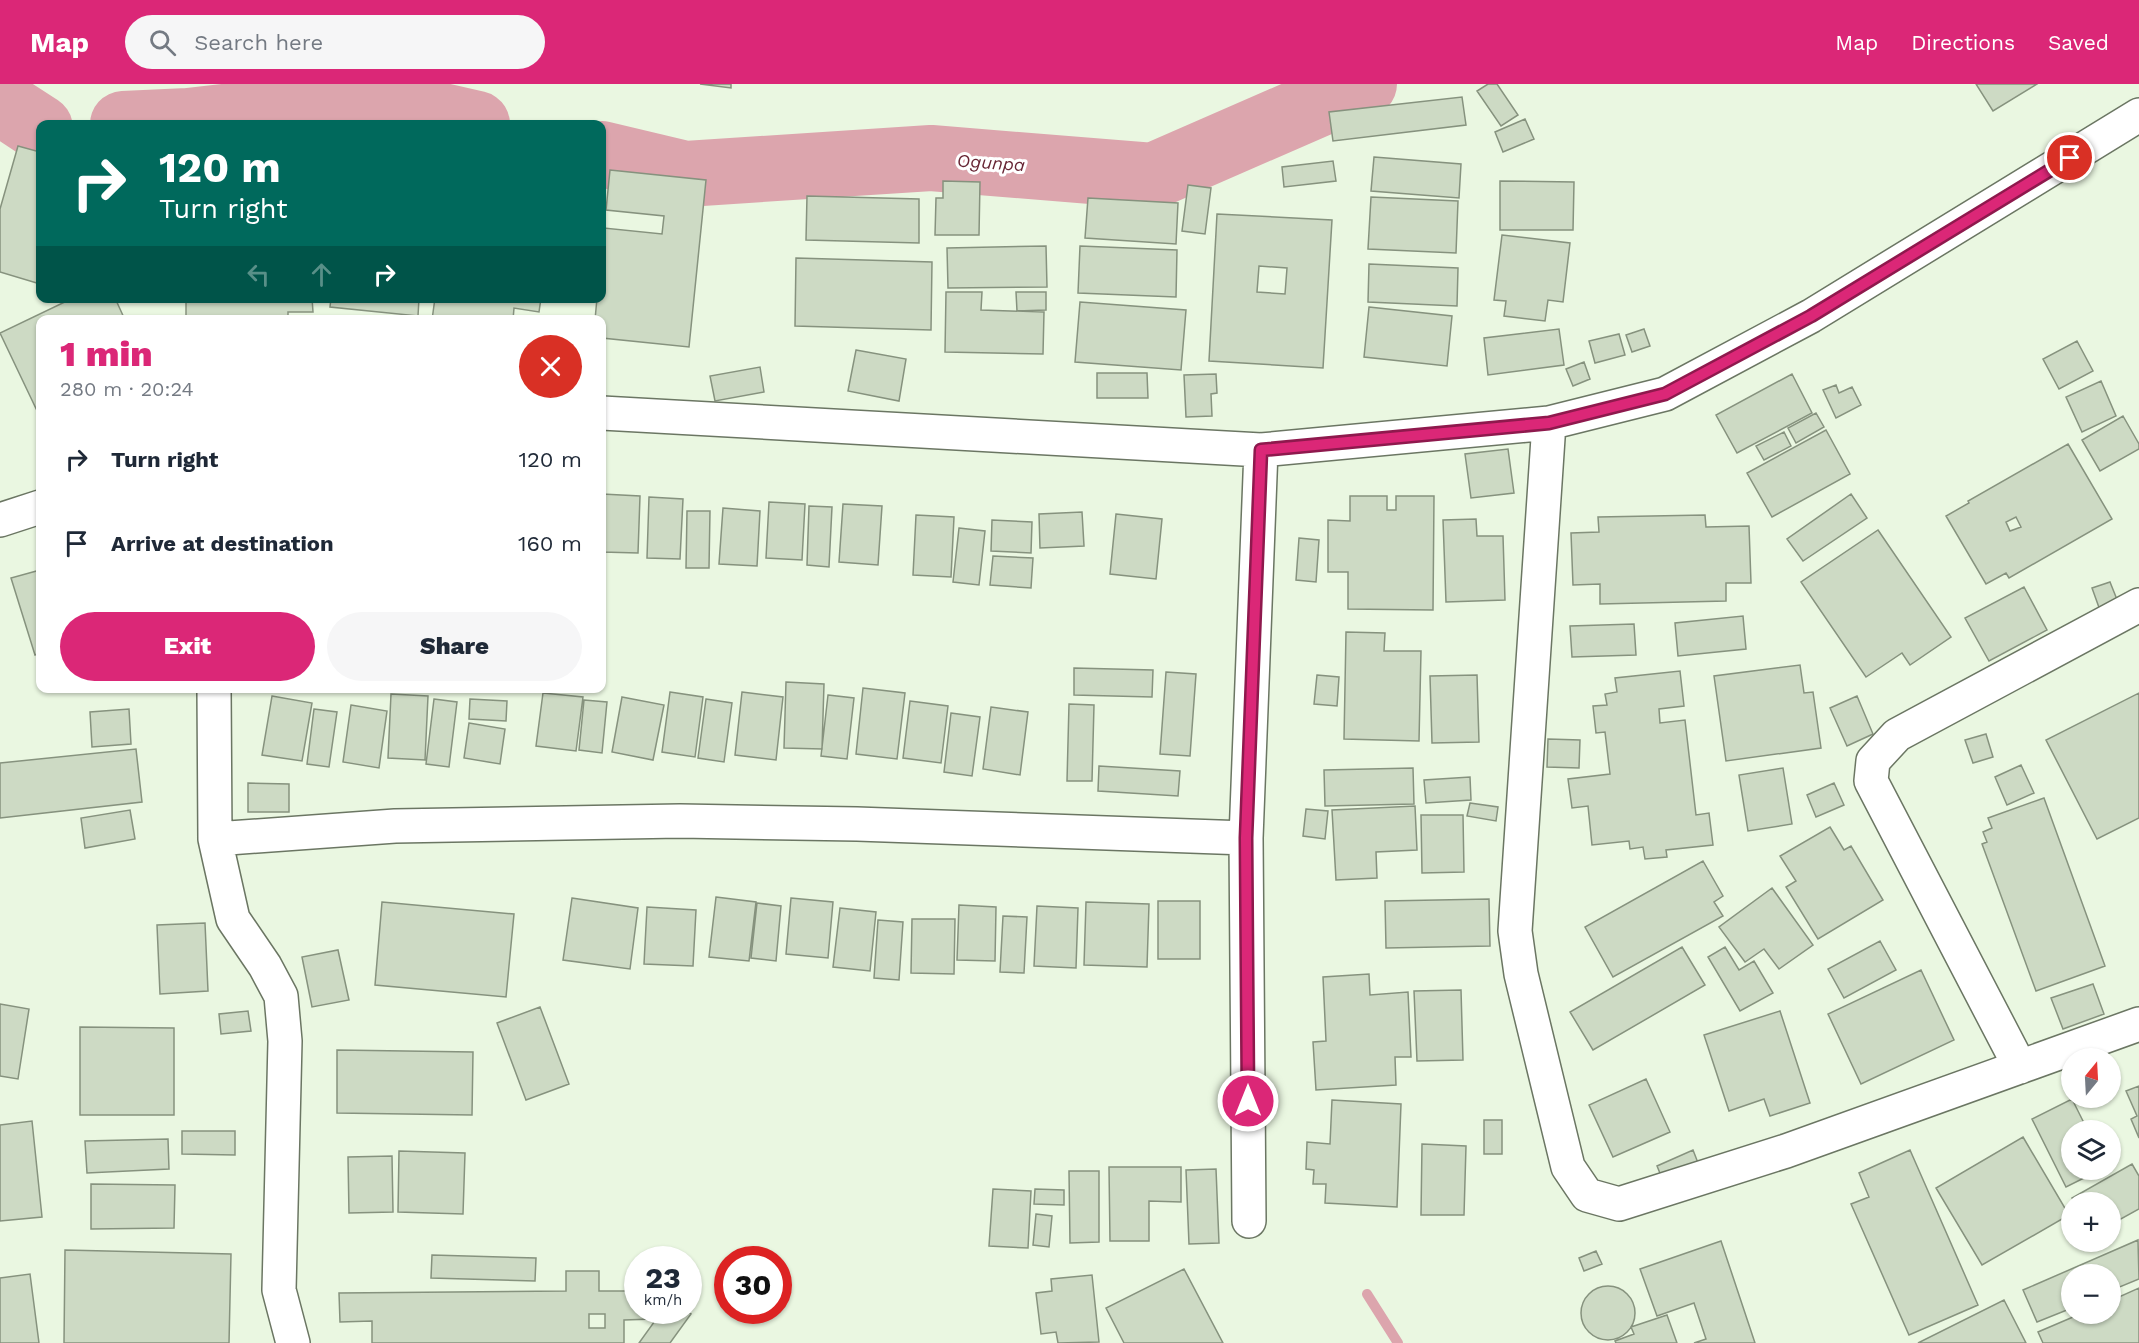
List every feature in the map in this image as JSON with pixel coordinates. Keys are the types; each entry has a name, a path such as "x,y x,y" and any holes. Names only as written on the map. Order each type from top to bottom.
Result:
{"street":[{"path":"606,413 1261,450 1549,423 1665,394 1811,316 2136,125"},
{"path":"1549,423 1515,932 1521,974 1568,1167 1587,1195 1619,1204 1786,1151 2139,1024"},
{"path":"1249,1221 1246,838 1261,450"},
{"path":"0,520 36,508"},
{"path":"2020,1067 1871,781 1874,761 1897,735 2139,605"},
{"path":"214,693 214,839 233,919 265,966 281,996 285,1041 279,1290 293,1343"},
{"path":"214,839 395,826 680,821 857,824 1246,838"}],"building":[{"path":"700,84 731,84 731,88"},
{"path":"1488,84 1497,84 1518,115 1501,126 1477,91"},
{"path":"1976,84 2037,84 1993,111"},
{"path":"1462,97 1466,125 1333,141 1329,112"},
{"path":"1525,119 1534,139 1503,152 1495,132"},
{"path":"18,146 36,151 36,283 0,272 0,209"},
{"path":"1374,157 1461,164 1459,198 1371,191"},
{"path":"1333,161 1336,181 1284,187 1282,167"},
{"path":"610,170 706,180 689,347 606,338 606,315 595,315 597,303 606,303 606,228 662,234 664,216 606,210"},
{"path":"943,181 980,182 979,235 935,235 936,198 943,198"},
{"path":"1500,181 1574,182 1573,230 1500,230"},
{"path":"1188,185 1211,188 1205,234 1182,231"},
{"path":"807,196 919,199 919,243 806,240"},
{"path":"1371,197 1458,201 1456,253 1368,249"},
{"path":"1088,198 1178,203 1176,244 1085,238"},
{"path":"1217,214 1332,220 1323,368 1209,361","holes":["1259,266 1287,268 1285,294 1257,292"]},
{"path":"1502,235 1570,243 1563,302 1548,300 1545,321 1504,316 1506,301 1494,300"},
{"path":"1046,246 1047,287 948,288 947,248"},
{"path":"1080,246 1177,250 1176,297 1078,293"},
{"path":"796,258 932,262 931,330 795,326"},
{"path":"1369,264 1458,268 1457,306 1368,302"},
{"path":"946,292 982,292 981,310 1044,312 1043,354 945,352"},
{"path":"1016,292 1046,292 1046,310 1017,311"},
{"path":"1080,302 1186,310 1181,370 1075,362"},
{"path":"63,303 117,303 123,315 38,315"},
{"path":"186,303 312,303 313,312 288,312 288,315 186,315"},
{"path":"330,303 419,303 418,315 330,307"},
{"path":"434,303 540,303 539,312 514,308 513,315 433,315"},
{"path":"1369,307 1452,316 1447,366 1364,357"},
{"path":"36,316 36,409 0,333"},
{"path":"1559,329 1564,365 1488,375 1484,338"},
{"path":"1644,329 1650,346 1632,352 1626,335"},
{"path":"1619,334 1625,355 1595,363 1589,341"},
{"path":"2077,341 2093,371 2059,389 2043,359"},
{"path":"856,350 906,359 899,401 848,391"},
{"path":"1584,362 1590,379 1573,386 1566,369"},
{"path":"760,367 764,392 715,401 710,376"},
{"path":"1097,373 1147,373 1148,398 1097,398"},
{"path":"1216,374 1217,393 1211,394 1212,416 1186,417 1184,375"},
{"path":"1792,374 1812,413 1737,453 1716,415"},
{"path":"2101,381 2116,416 2082,432 2066,397"},
{"path":"1836,385 1839,393 1852,387 1861,405 1836,418 1823,390"},
{"path":"1816,413 1824,427 1796,443 1788,428"},
{"path":"2123,416 2139,444 2139,449 2100,471 2082,440"},
{"path":"1826,430 1850,474 1772,517 1747,473"},
{"path":"1784,432 1791,446 1764,460 1756,446"},
{"path":"2068,444 2112,519 2009,578 2006,573 1986,584 1946,516 1969,503 1968,501","holes":["2016,517 2021,527 2010,531 2006,522"]},
{"path":"1508,449 1514,493 1471,498 1465,454"},
{"path":"606,494 640,496 638,553 606,552"},
{"path":"1851,494 1867,518 1803,561 1787,539"},
{"path":"1350,496 1387,496 1387,510 1396,510 1396,496 1434,496 1433,610 1348,609 1348,572 1328,572 1328,520 1350,521"},
{"path":"649,497 683,499 680,559 647,558"},
{"path":"769,502 805,504 802,560 766,558"},
{"path":"843,504 882,506 878,565 839,562"},
{"path":"809,506 832,507 829,567 807,565"},
{"path":"723,508 760,511 757,566 719,564"},
{"path":"687,511 710,511 709,568 686,568"},
{"path":"1082,512 1084,546 1040,548 1039,514"},
{"path":"1116,514 1162,519 1156,579 1110,574"},
{"path":"916,515 954,517 951,577 913,575"},
{"path":"1705,515 1706,527 1749,526 1751,583 1726,583 1726,601 1600,604 1600,584 1573,585 1571,533 1599,532 1598,517"},
{"path":"1476,519 1477,536 1503,536 1505,600 1446,602 1443,520"},
{"path":"992,520 1032,522 1031,553 991,551"},
{"path":"959,528 985,531 979,585 953,582"},
{"path":"1878,530 1951,637 1910,665 1902,653 1866,677 1801,582"},
{"path":"1299,538 1319,540 1316,582 1296,580"},
{"path":"993,556 1033,558 1031,588 990,585"},
{"path":"36,571 35,655 11,578"},
{"path":"2110,582 2120,607 2101,613 2092,588"},
{"path":"2024,587 2047,630 1989,661 1965,618"},
{"path":"1743,616 1746,649 1678,656 1675,623"},
{"path":"1634,624 1636,655 1572,657 1570,626"},
{"path":"1346,632 1385,633 1384,651 1421,651 1419,741 1344,739"},
{"path":"1800,665 1804,693 1813,692 1821,748 1726,761 1714,676"},
{"path":"1074,668 1153,670 1152,697 1074,695"},
{"path":"1680,671 1684,706 1659,709 1660,723 1685,720 1696,815 1709,813 1713,845 1666,850 1667,857 1645,859 1643,847 1630,849 1629,841 1592,845 1588,806 1572,808 1568,779 1610,774 1605,732 1596,733 1593,706 1607,705 1605,694 1617,692 1615,678"},
{"path":"1166,672 1196,674 1190,756 1160,754"},
{"path":"1317,675 1339,677 1337,706 1314,704"},
{"path":"1477,675 1479,742 1432,743 1430,676"},
{"path":"786,682 824,684 822,749 784,748"},
{"path":"863,688 905,693 897,759 856,754"},
{"path":"670,692 703,697 695,757 662,752"},
{"path":"742,692 783,697 776,760 735,755"},
{"path":"543,693 583,697 576,751 536,746"},
{"path":"2139,693 2139,818 2097,839 2046,740"},
{"path":"391,694 428,696 425,760 388,758"},
{"path":"828,695 854,698 847,759 821,756"},
{"path":"272,696 312,703 302,761 262,755"},
{"path":"1857,696 1873,734 1847,746 1830,708"},
{"path":"622,697 664,705 653,760 612,752"},
{"path":"434,699 457,702 449,767 426,764"},
{"path":"470,699 507,701 506,721 469,719"},
{"path":"706,699 732,703 724,762 698,758"},
{"path":"584,700 607,702 602,753 579,750"},
{"path":"910,701 948,706 941,763 903,758"},
{"path":"1069,704 1094,705 1092,781 1067,781"},
{"path":"351,705 387,711 379,768 343,762"},
{"path":"991,707 1028,712 1020,775 983,769"},
{"path":"129,709 131,744 92,747 90,712"},
{"path":"314,709 337,712 329,767 307,764"},
{"path":"951,713 980,717 972,776 944,772"},
{"path":"469,723 505,729 500,764 464,758"},
{"path":"1986,734 1993,757 1973,763 1965,740"},
{"path":"1548,739 1580,740 1579,768 1547,767"},
{"path":"136,749 142,802 0,818 0,763"},
{"path":"2021,765 2034,793 2007,805 1995,777"},
{"path":"1099,766 1180,771 1178,796 1098,791"},
{"path":"1413,768 1414,804 1325,806 1324,770"},
{"path":"1783,768 1792,824 1748,831 1739,775"},
{"path":"1470,777 1471,800 1426,803 1424,780"},
{"path":"248,783 289,784 289,812 248,812"},
{"path":"1834,783 1844,805 1816,817 1807,795"},
{"path":"2044,798 2105,966 2036,991 1982,844 1987,842 1983,832 1992,828 1988,818"},
{"path":"1470,803 1498,807 1496,821 1467,816"},
{"path":"1415,806 1417,850 1376,852 1377,878 1336,880 1332,810"},
{"path":"1306,809 1328,811 1325,839 1303,836"},
{"path":"130,810 135,839 85,848 81,818"},
{"path":"1421,815 1463,815 1464,872 1422,873"},
{"path":"1830,827 1844,850 1851,846 1883,900 1818,939 1786,887 1796,881 1780,856"},
{"path":"1703,861 1723,896 1714,902 1723,916 1613,977 1585,927"},
{"path":"1772,888 1813,945 1779,969 1764,949 1745,962 1719,927"},
{"path":"716,897 756,902 749,961 709,957"},
{"path":"572,898 638,908 630,969 563,960"},
{"path":"791,898 833,902 828,958 786,954"},
{"path":"1489,899 1490,946 1386,948 1385,901"},
{"path":"1158,901 1200,901 1200,959 1158,959"},
{"path":"382,902 514,914 506,997 375,985"},
{"path":"1086,902 1149,904 1147,967 1084,965"},
{"path":"757,903 781,906 776,961 751,958"},
{"path":"959,905 996,907 995,961 957,960"},
{"path":"1037,906 1078,908 1076,968 1034,966"},
{"path":"647,907 696,910 693,966 644,964"},
{"path":"840,908 876,912 870,971 833,967"},
{"path":"1003,916 1027,917 1024,973 1000,972"},
{"path":"912,919 955,919 954,974 911,973"},
{"path":"878,920 903,922 899,980 874,978"},
{"path":"205,923 208,991 160,994 157,925"},
{"path":"1880,941 1896,970 1844,998 1828,969"},
{"path":"1682,947 1705,985 1593,1050 1570,1012"},
{"path":"1725,947 1739,970 1754,961 1773,993 1740,1011 1708,957"},
{"path":"338,950 349,1000 312,1007 302,957"},
{"path":"1921,970 1954,1040 1861,1084 1828,1014"},
{"path":"1369,974 1370,995 1408,992 1411,1057 1395,1057 1396,1085 1316,1090 1313,1042 1326,1041 1323,977"},
{"path":"2093,984 2104,1014 2063,1029 2051,998"},
{"path":"1461,990 1463,1060 1417,1061 1414,991"},
{"path":"0,1004 29,1009 18,1079 0,1076"},
{"path":"540,1007 569,1084 526,1100 497,1023"},
{"path":"248,1011 251,1031 221,1034 219,1014"},
{"path":"1780,1011 1810,1103 1770,1116 1764,1099 1729,1111 1704,1035"},
{"path":"80,1027 174,1028 174,1115 80,1115"},
{"path":"337,1050 473,1052 472,1115 337,1113"},
{"path":"1646,1079 1670,1132 1613,1157 1589,1105"},
{"path":"2139,1086 2139,1138 2131,1119 2137,1116 2126,1091"},
{"path":"1332,1100 1401,1104 1397,1207 1325,1203 1326,1184 1313,1184 1314,1170 1306,1169 1307,1142 1330,1144"},
{"path":"2061,1104 2061,1108 2076,1108 2082,1120 2061,1120 2061,1177 2032,1119"},
{"path":"1484,1120 1502,1120 1502,1154 1484,1154"},
{"path":"32,1121 42,1217 0,1221 0,1125"},
{"path":"182,1131 235,1131 235,1155 182,1154"},
{"path":"2023,1137 2061,1201 2061,1220 1982,1265 1936,1188"},
{"path":"168,1139 169,1169 87,1173 85,1141"},
{"path":"1422,1144 1466,1146 1464,1215 1421,1215"},
{"path":"1693,1150 1700,1168 1664,1183 1657,1166"},
{"path":"1910,1150 1978,1305 1909,1335 1851,1204 1869,1197 1859,1173"},
{"path":"399,1151 465,1153 463,1214 398,1212"},
{"path":"392,1156 393,1212 349,1213 348,1157"},
{"path":"2132,1164 2139,1176 2139,1209 2121,1219 2121,1192 2083,1192 2104,1180 2121,1180 2121,1170"},
{"path":"1109,1167 1181,1167 1181,1202 1149,1201 1149,1241 1110,1241"},
{"path":"1216,1169 1219,1243 1189,1244 1186,1170"},
{"path":"1069,1171 1099,1171 1099,1242 1070,1243"},
{"path":"2062,1180 2080,1180 2066,1187"},
{"path":"91,1184 175,1185 174,1228 91,1229"},
{"path":"993,1189 1031,1191 1028,1248 989,1246"},
{"path":"1035,1189 1064,1190 1064,1205 1034,1204"},
{"path":"1036,1214 1052,1216 1049,1247 1033,1245"},
{"path":"2138,1240 2139,1279 2121,1286 2121,1264 2083,1264 2110,1252 2121,1252 2121,1247"},
{"path":"1721,1241 1755,1343 1694,1343 1706,1339 1694,1303 1657,1316 1640,1269"},
{"path":"65,1250 231,1254 229,1343 64,1343"},
{"path":"1596,1251 1602,1264 1584,1271 1579,1258"},
{"path":"432,1255 536,1258 535,1281 431,1278"},
{"path":"1184,1269 1223,1343 1124,1343 1106,1308"},
{"path":"566,1271 599,1271 599,1291 624,1291 624,1343 372,1343 372,1321 340,1322 339,1293 566,1291","holes":["589,1314 605,1314 605,1328 589,1328"]},
{"path":"2061,1273 2061,1312 2037,1322 2023,1290"},
{"path":"30,1274 39,1343 0,1343 0,1278"},
{"path":"1092,1275 1099,1342 1058,1343 1056,1332 1041,1334 1036,1293 1052,1291 1051,1279"},
{"path":"1603,1286 1613,1286 1623,1290 1631,1298 1635,1313 1631,1328 1623,1336 1613,1340 1603,1340 1593,1336 1585,1328 1581,1318 1581,1308 1585,1298 1593,1290"},
{"path":"2139,1288 2139,1343 2043,1343 2038,1332 2061,1322 2061,1324 2121,1324 2121,1296"},
{"path":"2004,1300 2026,1343 1918,1343"},
{"path":"1667,1315 1677,1343 1616,1343 1615,1341 1634,1334 1631,1327"},
{"path":"653,1324 684,1324 670,1343 639,1343"}],"waterway":[{"name":"Ogunpa","path":"606,155 686,174 931,158 1153,176 1364,84"},
{"name":"Ogunpa","path":"197,120 373,100 460,120"},
{"name":"Ogunpa","path":"0,102 36,125"},
{"path":"1367,1294 1398,1343"}],"route":[{"path":"1248,1101 1246,838 1261,450 1549,423 1665,394 1811,316 2070,158"}]}
